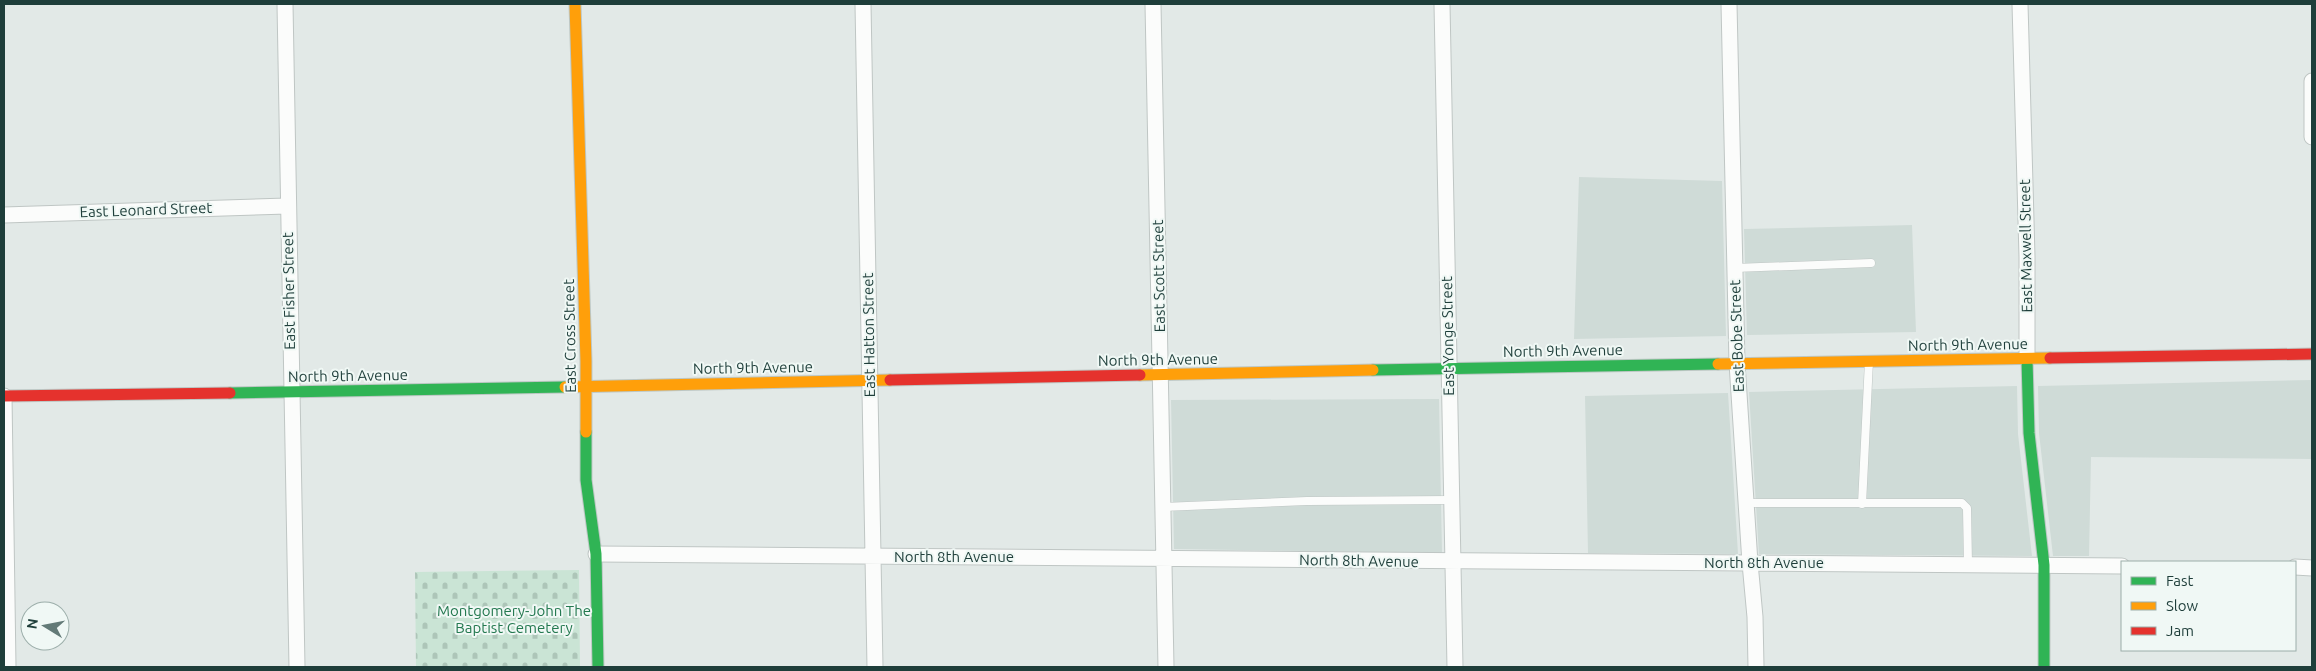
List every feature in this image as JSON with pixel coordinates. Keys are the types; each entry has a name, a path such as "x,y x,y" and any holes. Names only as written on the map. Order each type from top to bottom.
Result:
{"main road":[{"name":"East Cross Street","path":"575,4 586,387 586,480 596,554 598,667"},
{"name":"North 9th Avenue","path":"4,396 1160,376 1449,368 2312,354"},
{"name":"East Maxwell Street","path":"2027,359 2029,433 2044,565 2044,667"}],"street":[{"name":"East Fisher Street","path":"285,4 297,667"},
{"name":"East Hatton Street","path":"862,4 875,667"},
{"name":"East Scott Street","path":"1153,4 1166,667"},
{"name":"East Yonge Street","path":"1442,4 1455,667"},
{"name":"East Bobe Street","path":"1729,4 1737,363 1755,617 1756,667"},
{"name":"East Maxwell Street","path":"2020,4 2027,257 2027,359"},
{"path":"2312,81 2312,137"},
{"name":"East Leonard Street","path":"4,215 288,206"},
{"path":"4,396 8,667"},
{"name":"North 8th Avenue","path":"596,554 2121,566"},
{"path":"2296,567 2312,568"}],"lane":[{"path":"1735,268 1871,263"},
{"path":"1862,504 1868,361"},
{"path":"1163,507 1307,501 1452,500"},
{"path":"1746,503 1962,503 1967,508 1968,564"}],"shaded area":[{"path":"1579,177 1722,181 1726,336 1574,339"},
{"path":"1912,225 1916,332 1747,335 1744,229"},
{"path":"2311,380 2312,459 2091,457 2089,556 2053,556 2039,433 2038,386"},
{"path":"2017,386 2018,434 2032,556 1759,554 1749,392"},
{"path":"1728,393 1738,554 1588,553 1585,396"},
{"path":"1439,399 1442,553 1174,549 1171,400"}],"green space":[{"name":"Montgomery-John The Baptist Cemetery","path":"579,570 580,667 416,667 415,572"}],"traffic: fast":[{"path":"2027,359 2029,433 2044,565 2044,667"},
{"path":"1373,370 1718,364"},
{"path":"230,393 565,387"},
{"path":"586,432 586,480 596,554 598,667"}],"traffic: slow":[{"path":"575,4 586,361 586,432"},
{"path":"1718,364 2050,358"},
{"path":"1140,375 1373,370"},
{"path":"565,387 890,380"}],"traffic: jam":[{"path":"2050,358 2312,354"},
{"path":"890,380 1140,375"},
{"path":"4,396 230,393"}]}
